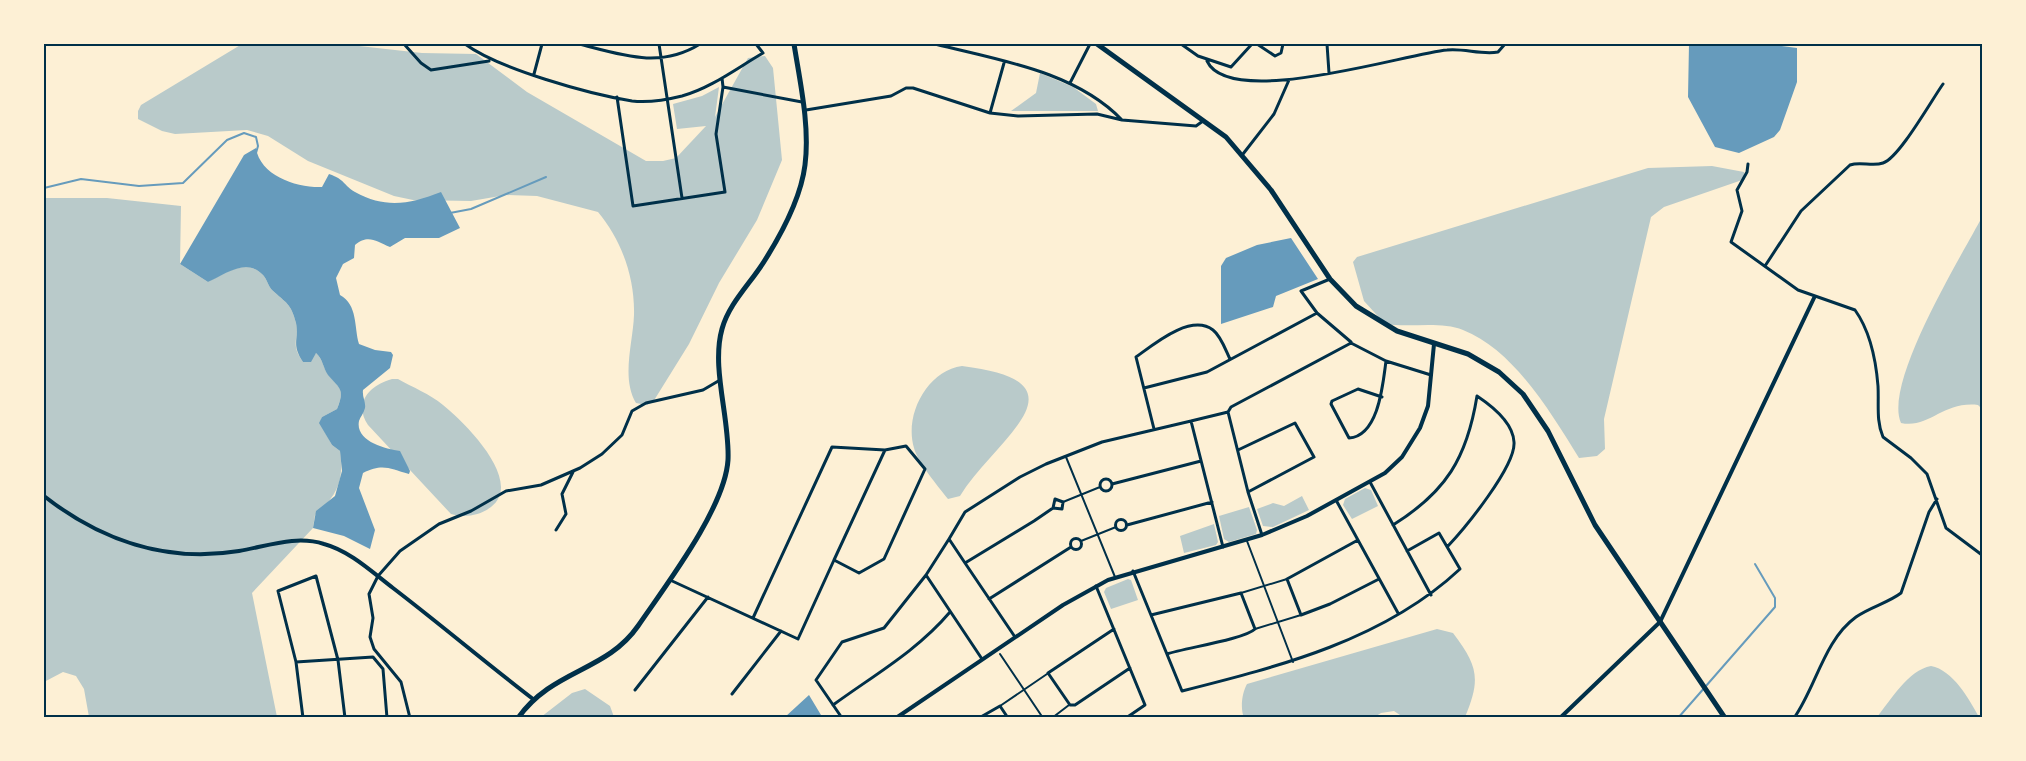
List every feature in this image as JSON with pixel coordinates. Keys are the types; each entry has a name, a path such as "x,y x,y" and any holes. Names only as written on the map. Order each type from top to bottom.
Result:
{"main road":[{"path":"518,717 533,699 555,682 618,649 637,627 713,510 725,477 727,450 720,341 724,323 774,245 802,181 807,151 794,44"},
{"path":"1097,44 1204,119 1243,154 1271,190 1330,279 1375,320 1413,338 1468,354 1511,381 1532,404 1595,525 1725,717"}],"street":[{"path":"404,44 421,63 432,70 491,60"},
{"path":"465,44 491,60 534,74 617,97 650,102 695,92 722,78 763,53 756,44"},
{"path":"534,74 542,44"},
{"path":"579,44 622,56 661,59 682,54 700,44"},
{"path":"659,44 682,198"},
{"path":"934,44 952,46 1004,63 1046,73 1070,83 1113,110 1122,120"},
{"path":"1070,83 1090,44"},
{"path":"1181,44 1207,61 1231,67 1254,44 1275,56 1281,53 1282,44"},
{"path":"1328,44 1329,73"},
{"path":"1207,61 1210,67 1222,74 1246,81 1289,81 1449,49 1489,54 1498,52 1505,44"},
{"path":"990,113 1004,63"},
{"path":"617,97 633,206 725,192 717,134 722,78"},
{"path":"1243,154 1274,114 1289,81"},
{"path":"1765,266 1801,211 1850,165 1858,162 1882,164 1897,153 1942,84"},
{"path":"723,87 802,102"},
{"path":"803,111 891,96 906,88 925,91 990,113 1018,116 1097,114 1122,120 1196,126 1204,119"},
{"path":"1748,164 1748,172 1737,190 1743,211 1731,242 1814,298 1848,306 1861,319 1876,367 1878,411 1883,437 1919,464 1927,474 1937,499 1942,525 1983,555"},
{"path":"1330,279 1301,291 1317,313 1351,343 1386,361 1431,375"},
{"path":"1560,717 1660,622 1814,298"},
{"path":"1143,388 1207,372 1317,313"},
{"path":"1154,429 1136,357 1182,328 1206,326 1214,330 1230,359"},
{"path":"842,717 816,680 834,650 849,638 877,633 884,628 926,575 965,512 1020,477 1065,455 1154,429 1228,412 1231,407 1351,343"},
{"path":"896,717 904,715 982,659 1096,586 1133,571 1262,536 1370,482 1394,465 1415,439 1428,406 1434,344"},
{"path":"1382,397 1358,389 1332,401 1331,404 1349,438 1354,438 1365,429 1377,412 1382,397 1386,361"},
{"path":"410,717 401,682 374,649 370,637 372,616 369,594 378,576 400,551 439,524 471,512 506,491 541,485 602,454 622,435 632,411 645,403 703,390 722,379"},
{"path":"1394,525 1433,497 1456,466 1469,436 1477,396 1496,411 1510,428 1514,450 1486,498 1464,529 1448,546"},
{"path":"1228,412 1248,492 1262,536"},
{"path":"1191,420 1223,547"},
{"path":"1238,450 1295,423 1314,457 1248,492"},
{"path":"753,618 832,447 885,450 906,446 925,469 884,559 859,573 834,560"},
{"path":"669,579 798,639 885,450"},
{"path":"1065,455 1115,577"},
{"path":"1100,488 1107,492 1112,484 1201,460"},
{"path":"556,530 566,514 562,494 574,470"},
{"path":"965,563 1053,508 1055,499 1063,502 1100,488 1104,480 1109,480 1112,484"},
{"path":"1370,482 1431,595"},
{"path":"44,496 88,527 130,544 171,553 201,555 226,553 292,540 315,541 348,554 533,699"},
{"path":"1794,717 1831,648 1849,623 1901,592 1929,512 1937,499"},
{"path":"1336,500 1398,613"},
{"path":"1053,508 1060,510 1063,502"},
{"path":"1116,527 1121,531 1127,525 1212,502"},
{"path":"1071,547 1073,539 1081,541 1116,527 1120,520 1127,525"},
{"path":"1133,571 1182,691 1293,662 1347,641 1431,595 1460,569 1439,533 1407,550"},
{"path":"949,539 1015,637"},
{"path":"1151,615 1265,587 1287,579 1358,540"},
{"path":"989,599 1071,547 1079,548 1081,541"},
{"path":"1247,541 1293,662"},
{"path":"926,575 982,659"},
{"path":"303,717 296,662 278,591 316,576 338,660 345,717"},
{"path":"1287,579 1301,615"},
{"path":"1167,654 1191,646 1238,637 1255,629 1301,615 1330,604 1379,579"},
{"path":"1096,586 1145,705 1126,717"},
{"path":"1241,593 1255,629"},
{"path":"635,690 708,597"},
{"path":"833,705 904,657 951,612"},
{"path":"979,717 1000,706 1114,629"},
{"path":"732,694 781,631"},
{"path":"1000,654 1043,717"},
{"path":"296,662 373,657 383,669 387,717"},
{"path":"1052,717 1070,705 1075,705 1130,668"},
{"path":"1048,673 1070,705"},
{"path":"1000,706 1008,717"}],"shaded area":[{"path":"242,44 341,44 422,53 476,54 527,92 646,161 676,158 706,126 677,129 673,104 702,96 719,87 715,117 748,58 765,56 773,68 782,160 757,220 719,283 689,344 653,402 647,405 636,403 629,383 634,315 632,287 620,248 598,212 537,196 506,195 471,201 413,200 394,196 308,161 268,136 247,130 175,134 162,131 138,119 141,105"},
{"path":"1040,73 1073,87 1096,104 1098,111 1011,111 1036,93"},
{"path":"1712,166 1744,172 1745,179 1664,207 1651,217 1604,419 1605,449 1597,456 1579,458 1530,385 1515,367 1481,339 1454,327 1385,324 1364,301 1353,262 1357,257 1648,168"},
{"path":"44,198 107,198 181,206 180,264 208,282 243,267 257,270 292,311 297,329 297,351 303,362 316,353 326,372 340,390 341,397 337,409 322,417 320,423 332,445 340,451 341,471 338,487 329,501 315,515 313,528 252,593 277,717 89,717 84,689 76,676 63,672 44,682"},
{"path":"1982,217 1982,409 1978,405 1966,405 1955,407 1920,422 1901,423 1898,404 1913,351 1942,289"},
{"path":"962,366 1001,374 1022,385 1029,399 1024,416 1011,434 960,496 948,499 916,454 912,422 921,397 929,385 938,376"},
{"path":"392,379 398,379 438,401 476,437 496,468 501,482 500,496 491,507 471,515 451,514 368,425 362,409 366,396 377,386"},
{"path":"1365,488 1371,490 1378,506 1352,519 1343,505 1345,499"},
{"path":"1302,496 1309,510 1273,527 1263,526 1257,509 1273,503 1284,506"},
{"path":"1249,507 1257,530 1256,534 1229,542 1224,539 1219,516"},
{"path":"1214,524 1218,542 1216,545 1184,553 1180,536"},
{"path":"1128,579 1131,580 1138,600 1111,609 1104,592 1106,588"},
{"path":"1437,629 1453,633 1472,664 1475,682 1465,717 1403,717 1394,711 1381,713 1373,718 1244,718 1242,701 1247,684"},
{"path":"1931,666 1953,679 1979,717 1877,717 1907,679"},
{"path":"585,689 610,706 614,717 541,717 572,693"}],"water":[{"path":"1689,44 1766,44 1797,48 1797,82 1780,130 1774,137 1739,153 1715,147 1688,97"},
{"path":"256,148 264,166 272,173 302,185 322,187 329,174 339,178 355,192 388,203 408,202 441,192 460,228 439,238 405,238 390,247 372,240 364,240 355,245 354,258 343,264 336,278 340,295 346,299 353,310 359,344 375,350 391,352 393,355 390,368 363,390 365,408 359,421 359,428 366,439 372,443 400,451 410,471 409,474 376,468 363,473 359,488 375,530 370,549 344,536 313,528 316,511 335,496 342,471 340,451 332,445 319,423 322,417 337,409 341,393 316,353 311,362 303,362 297,351 297,329 290,307 269,287 264,277 256,270 242,267 208,282 180,264 244,155"},
{"path":"1291,238 1318,279 1276,296 1273,307 1221,324 1221,266 1226,258 1257,245"},
{"path":"809,695 821,715 819,717 785,717"}],"waterway":[{"path":"44,188 81,179 139,186 183,183 227,140 244,133 256,137 258,146 256,153"},
{"path":"450,213 471,209 546,177"},
{"path":"1678,718 1775,607 1775,598 1755,564"}]}
